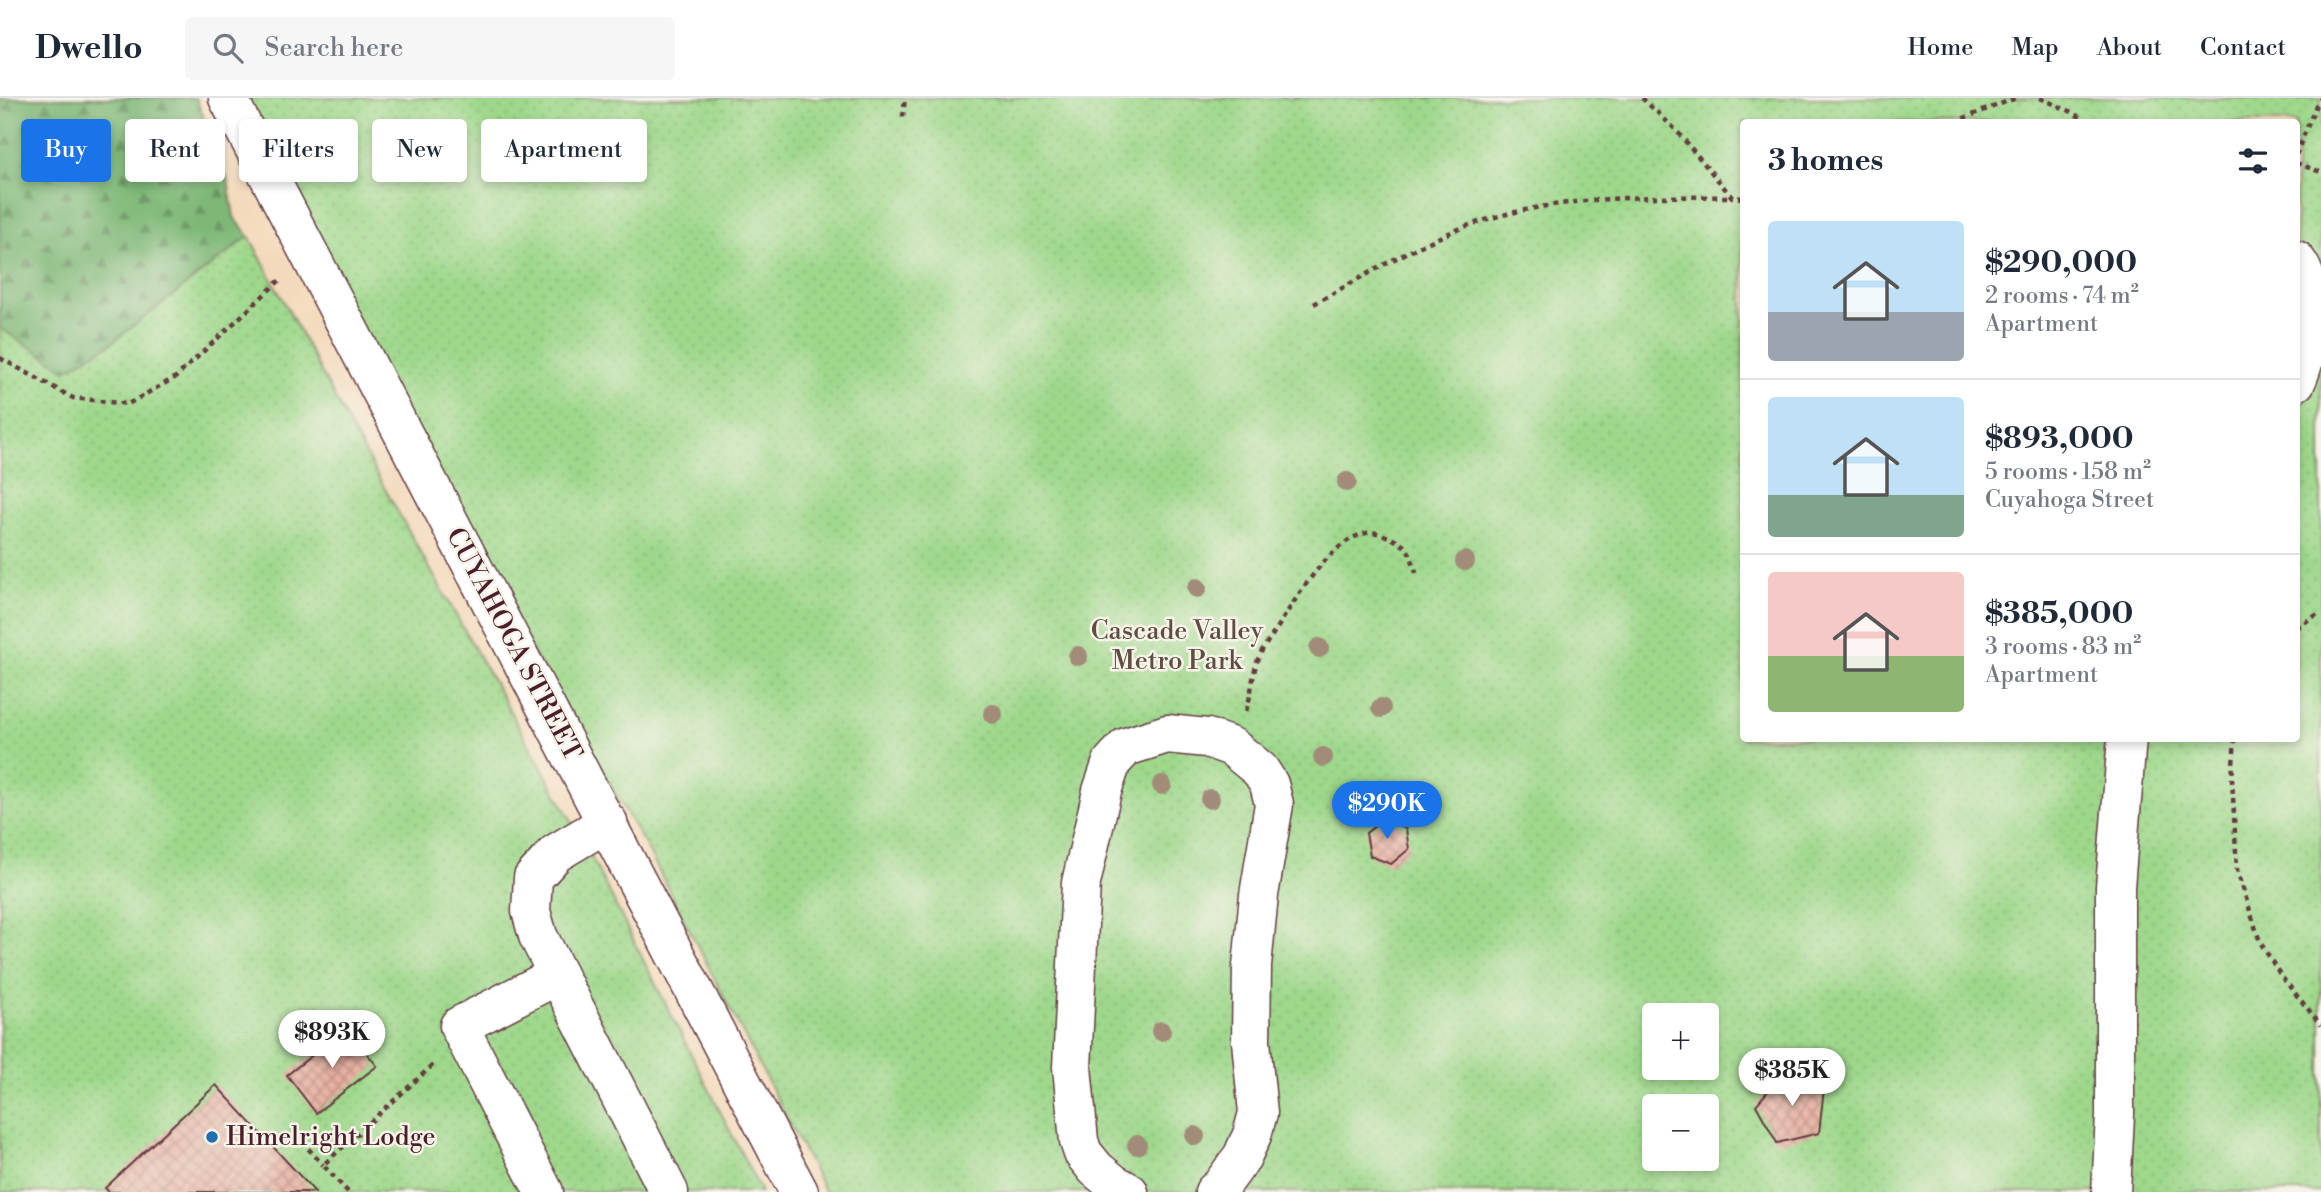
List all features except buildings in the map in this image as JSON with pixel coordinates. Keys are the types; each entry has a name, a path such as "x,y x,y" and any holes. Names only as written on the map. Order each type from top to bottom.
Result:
{"street":[{"name":"CUYAHOGA STREET","path":"228,98 799,1192"},
{"path":"2300,269 2309,290 2309,326 2300,373"},
{"path":"1129,1192 1112,1183 1096,1169 1083,1153 1079,1141 1072,1067 1082,883 1102,791 1112,762 1126,747 1167,734 1207,738 1232,747 1260,771 1269,784 1274,804 1259,895 1252,966 1251,1041 1258,1113 1242,1157 1214,1192"},
{"path":"2110,1192 2115,1115 2115,887 2127,742"},
{"path":"608,822 556,853 534,878 531,911 538,936 668,1192"},
{"path":"544,1192 459,1026 558,975"}],"path":[{"path":"903,117 905,98"},
{"path":"1642,98 1676,130 1732,197"},
{"path":"1962,119 2016,98"},
{"path":"2040,98 2083,119"},
{"path":"2300,145 2321,98"},
{"path":"2300,164 2321,172"},
{"path":"1314,304 1411,250 1468,226 1535,208 1615,199 1740,198"},
{"path":"0,358 73,398 128,404 176,377 309,253"},
{"path":"1243,718 1251,697 1258,658 1300,591 1339,547 1356,536 1378,533 1400,542 1410,551 1416,573"},
{"path":"2300,625 2321,612"},
{"path":"2235,742 2232,778 2238,870 2260,942 2281,976 2321,1025"},
{"path":"323,1165 464,1036"},
{"path":"295,1134 348,1192"}],"green space":[{"path":"0,98 196,98 204,119 125,119 125,182 225,182 225,173 234,217 249,236 109,345 66,371 0,328"},
{"name":"Cascade Valley Metro Park","path":"228,98 2321,98 2321,1192 825,1192 647,848 390,407 272,182 358,182 358,119 239,119"},
{"path":"249,236 353,432 584,843 761,1192 0,1192 0,328 66,370 109,345"}],"place":[{"name":"Himelright Lodge","path":"212,1137"}]}
